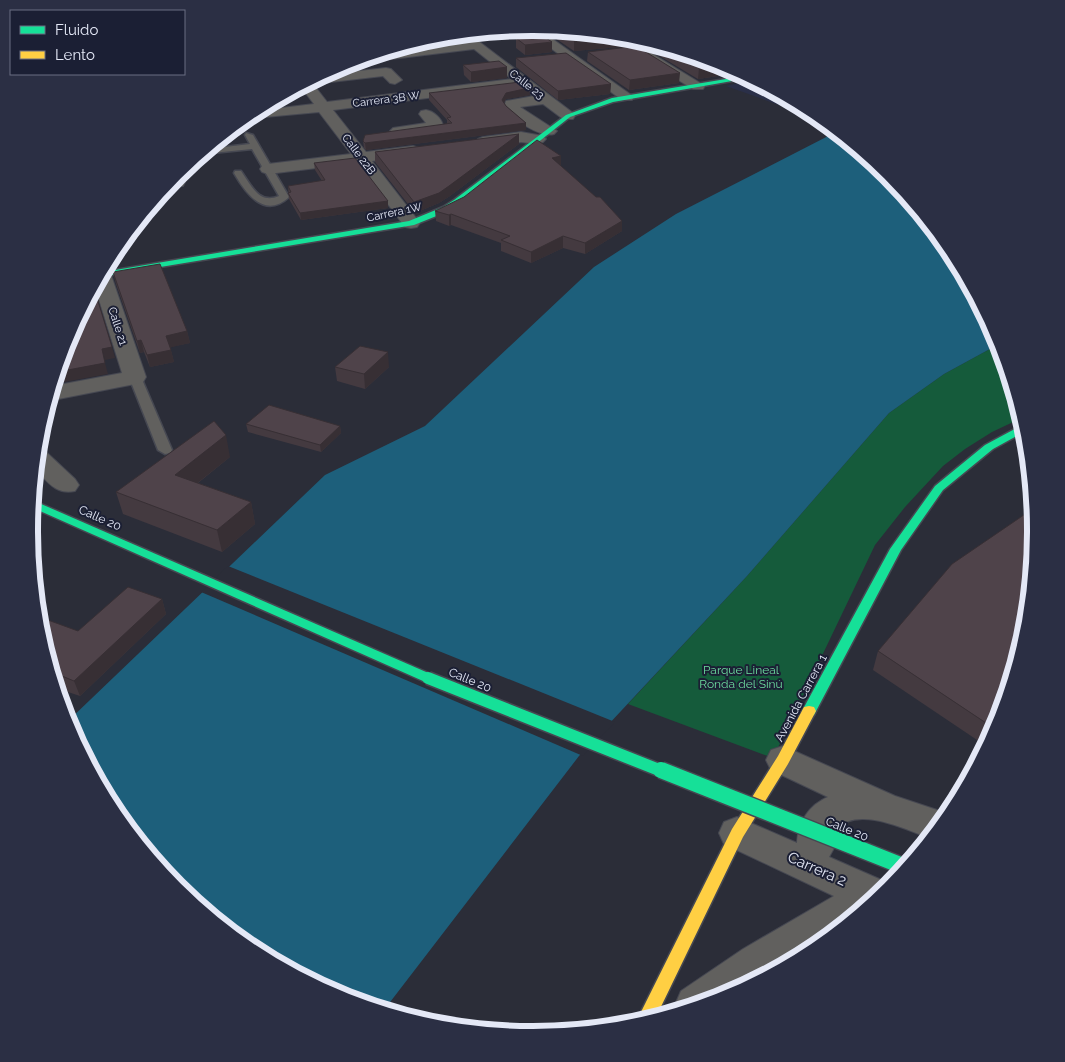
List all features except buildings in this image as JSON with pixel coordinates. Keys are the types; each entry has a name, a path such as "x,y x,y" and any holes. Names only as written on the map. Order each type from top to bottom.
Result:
{"street":[{"path":"541,36 627,97"},
{"name":"Calle 23","path":"469,40 568,116"},
{"path":"401,54 476,45"},
{"path":"619,52 636,48 698,86"},
{"path":"549,58 590,55"},
{"path":"500,63 519,61"},
{"path":"335,78 386,72 395,80"},
{"name":"Carrera 1W","path":"110,275 412,223 446,209 457,202 483,180 568,118 568,116 598,104 627,97 734,79"},
{"name":"Carrera 3B W","path":"269,113 524,82"},
{"name":"Calle 22B","path":"310,89 412,223"},
{"path":"468,144 544,135 541,129 512,107 511,104 546,99"},
{"path":"382,133 435,126 435,123 426,114"},
{"path":"347,138 364,135"},
{"path":"268,170 430,149"},
{"name":"Calle 21","path":"104,284 135,377"},
{"path":"58,392 135,377"},
{"name":"Avenida Carrera 1","path":"650,1011 737,833 783,760 896,550 939,488 989,447 1017,431"},
{"path":"43,462 66,485"},
{"name":"Calle 20","path":"39,506 428,678 898,863"},
{"path":"783,760 882,807 931,823"},
{"path":"826,873 815,853 814,833 822,818 838,807 860,804 882,807"},
{"name":"Carrera 2","path":"737,833 869,894"},
{"name":"Carrera 2","path":"718,989 757,962 854,907"}],"lane":[{"path":"238,173 254,198 258,201 280,200 284,197 253,146 249,135"},
{"path":"216,151 253,146"},
{"path":"135,377 165,450"}],"shaded area":[{"path":"741,83 789,108 726,86"},
{"path":"830,135 882,181 925,230 961,284 992,348 944,374 889,413 747,576 579,756 389,1004 343,988 314,975 285,959 231,924 183,881 140,832 121,806 89,750 73,716 325,475 425,426 594,267 676,214"}],"green space":[{"name":"Parque Lineal Ronda del Sinú","path":"992,348 1015,421 992,432 943,466 905,507 875,545 773,758 628,704 747,576 889,413 944,374"}],"pier":[{"path":"228,566 615,722 583,756 201,592"}],"traffic: fast":[{"path":"110,273 411,223 446,209 457,202 568,116 612,100 734,79"},
{"path":"809,711 896,549 939,488 989,447 1017,431"},
{"path":"39,506 428,678"},
{"path":"428,678 898,864"}],"traffic: slow":[{"path":"650,1011 737,833 783,760 809,711"}]}
